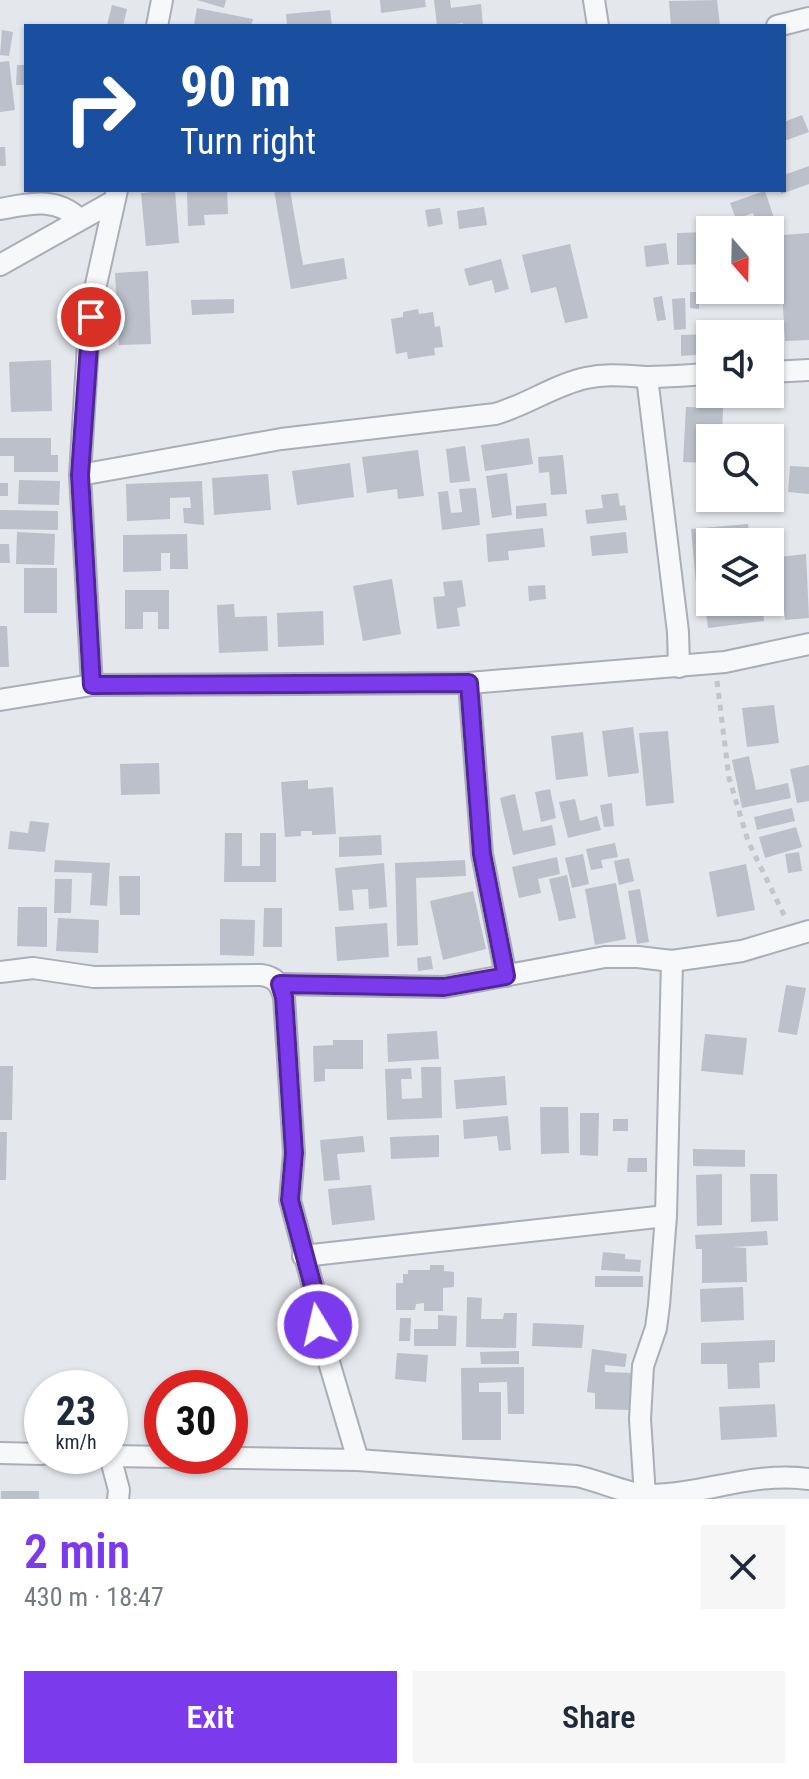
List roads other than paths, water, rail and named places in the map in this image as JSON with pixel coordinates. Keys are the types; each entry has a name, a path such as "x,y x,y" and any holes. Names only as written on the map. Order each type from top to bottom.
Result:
{"street":[{"path":"157,24 162,0"},
{"path":"594,0 598,24"},
{"path":"785,24 809,18"},
{"path":"0,265 115,196"},
{"path":"92,685 80,475 89,331 115,196"},
{"path":"0,209 54,204 63,206 79,219"},
{"path":"784,371 809,370"},
{"path":"80,475 281,439 495,414 587,378 613,374 647,377 696,375"},
{"path":"647,377 678,632 679,667"},
{"path":"0,700 92,685 469,683 715,663 809,644"},
{"path":"469,683 482,854 506,976"},
{"path":"280,984 444,987 605,957 672,961 742,951 802,932"},
{"path":"645,1496 640,1442 643,1366 656,1328 666,1216 672,961"},
{"path":"0,972 33,968 94,977 261,975 271,976 280,984 284,997 294,1153 290,1200 315,1294 318,1325 358,1460"},
{"path":"303,1256 666,1216"},
{"path":"0,1453 24,1454"},
{"path":"128,1456 358,1460 576,1476 599,1480 645,1496 680,1493 758,1478 809,1479"},
{"path":"115,1474 118,1499"}]}
